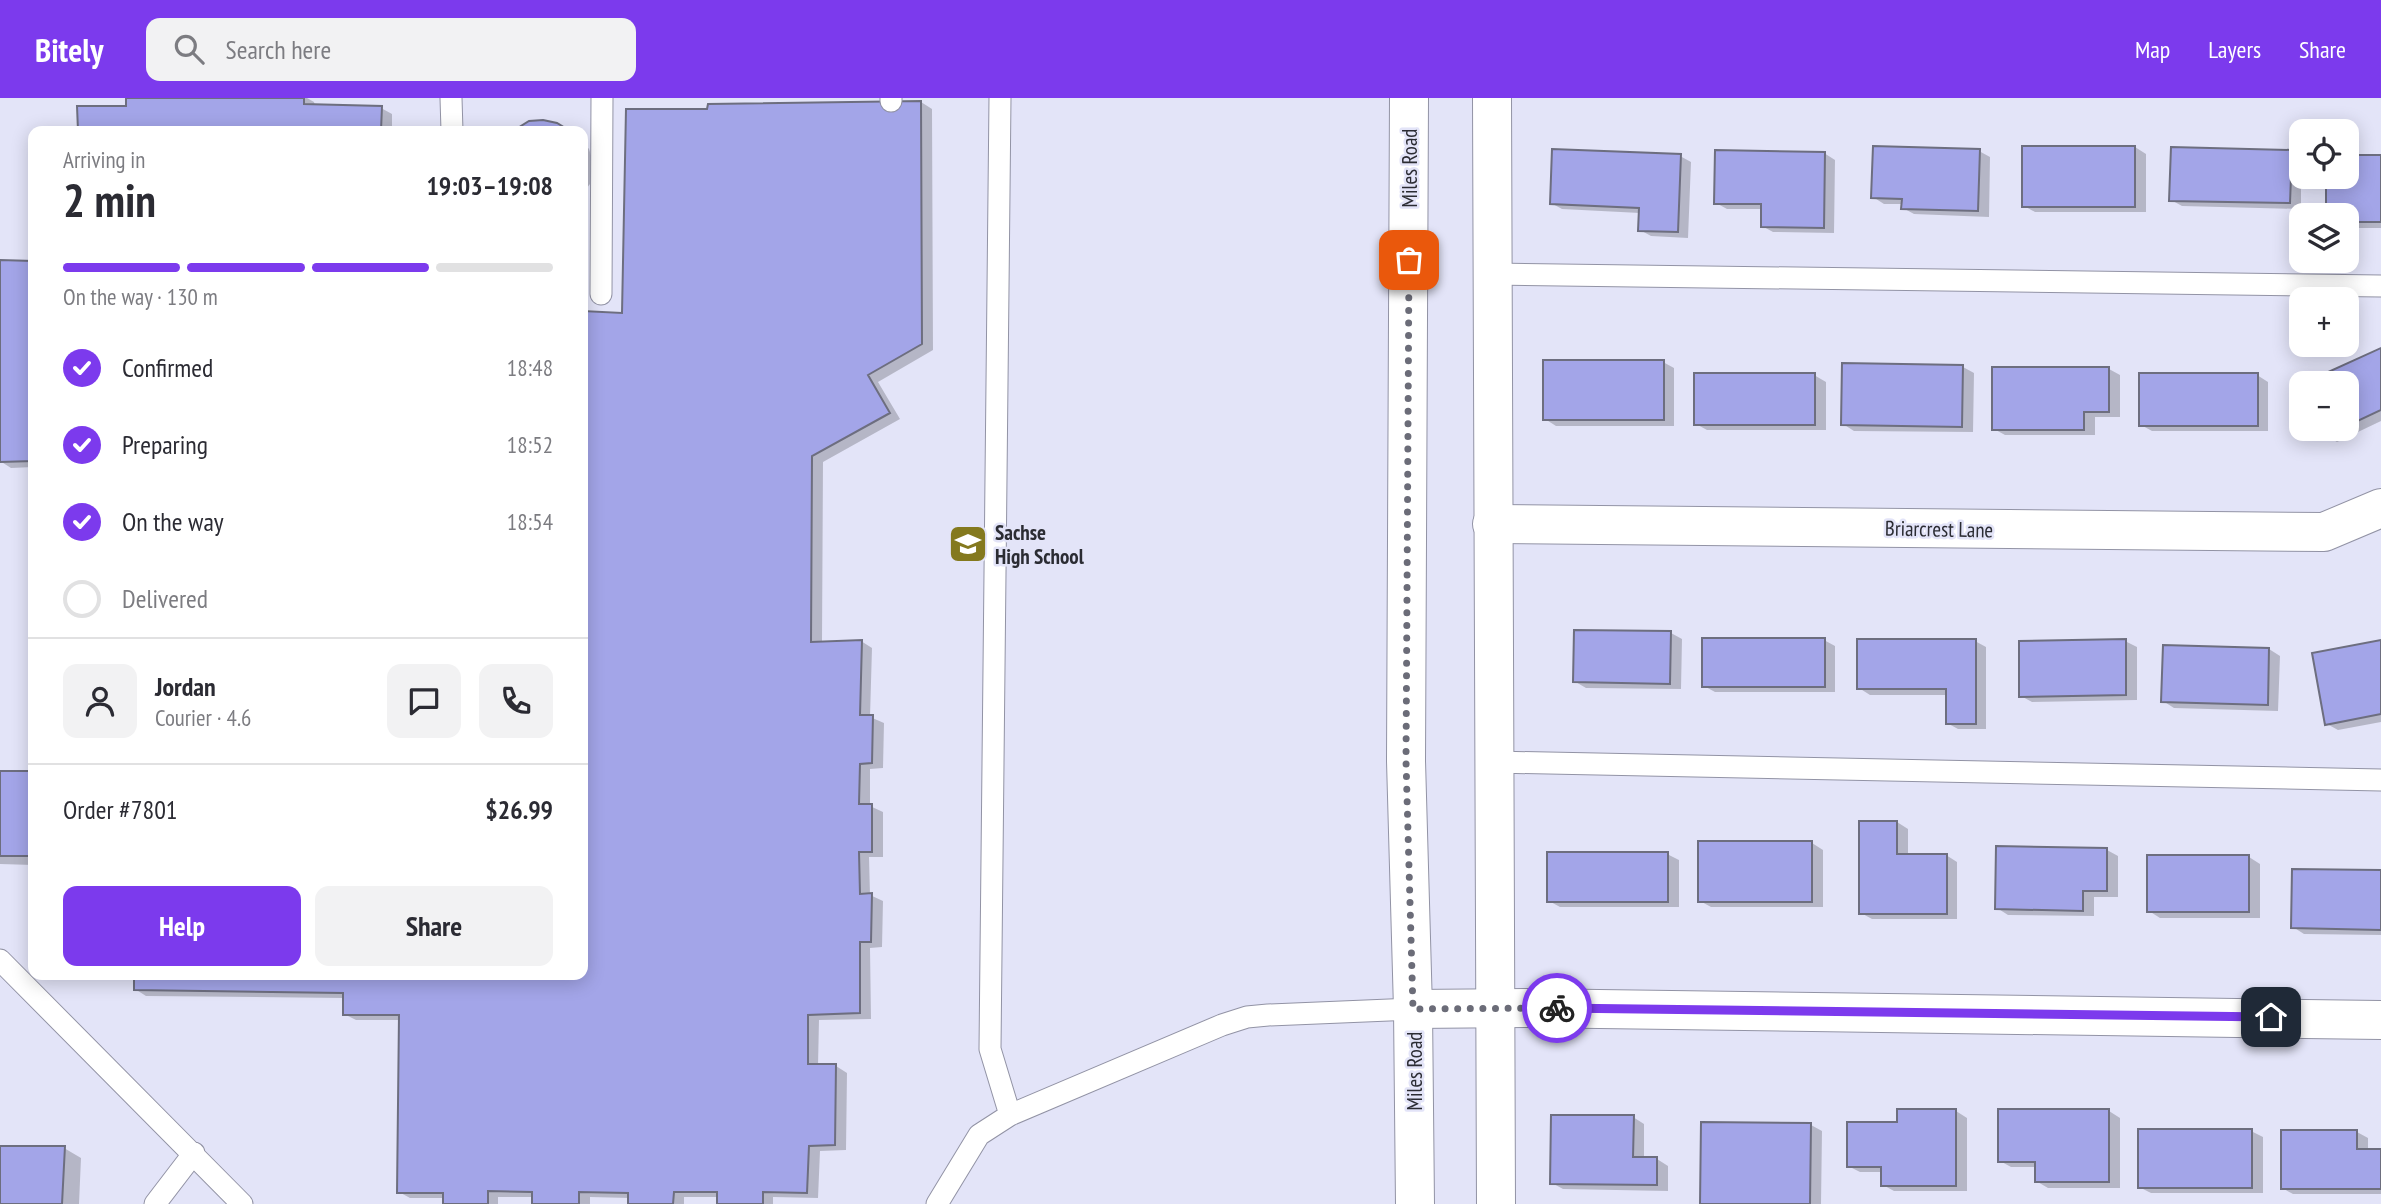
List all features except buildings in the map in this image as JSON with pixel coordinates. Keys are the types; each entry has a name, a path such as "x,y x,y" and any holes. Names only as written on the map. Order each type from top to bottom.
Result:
{"main road":[{"name":"Miles Road","path":"1409,98 1406,761 1415,1204"},
{"path":"1492,98 1496,1204"},
{"name":"Briarcrest Lane","path":"1492,524 2324,532 2381,508"},
{"path":"1413,1009 2381,1020"}],"lane":[{"path":"452,98 452,126"},
{"path":"601,294 602,98"},
{"path":"1000,98 990,1049 1010,1115"},
{"path":"1492,274 2381,286"},
{"path":"1495,762 2381,780"},
{"path":"0,960 242,1204"},
{"path":"937,1204 979,1135 1010,1115 1222,1025 1247,1017 1413,1009"},
{"path":"155,1204 194,1153"}],"way so far":[{"path":"1409,260 1406,761 1413,1009 1557,1008"}],"place":[{"name":"Sachse High School","path":"968,544"}],"route":[{"path":"1557,1008 2271,1017"}]}
